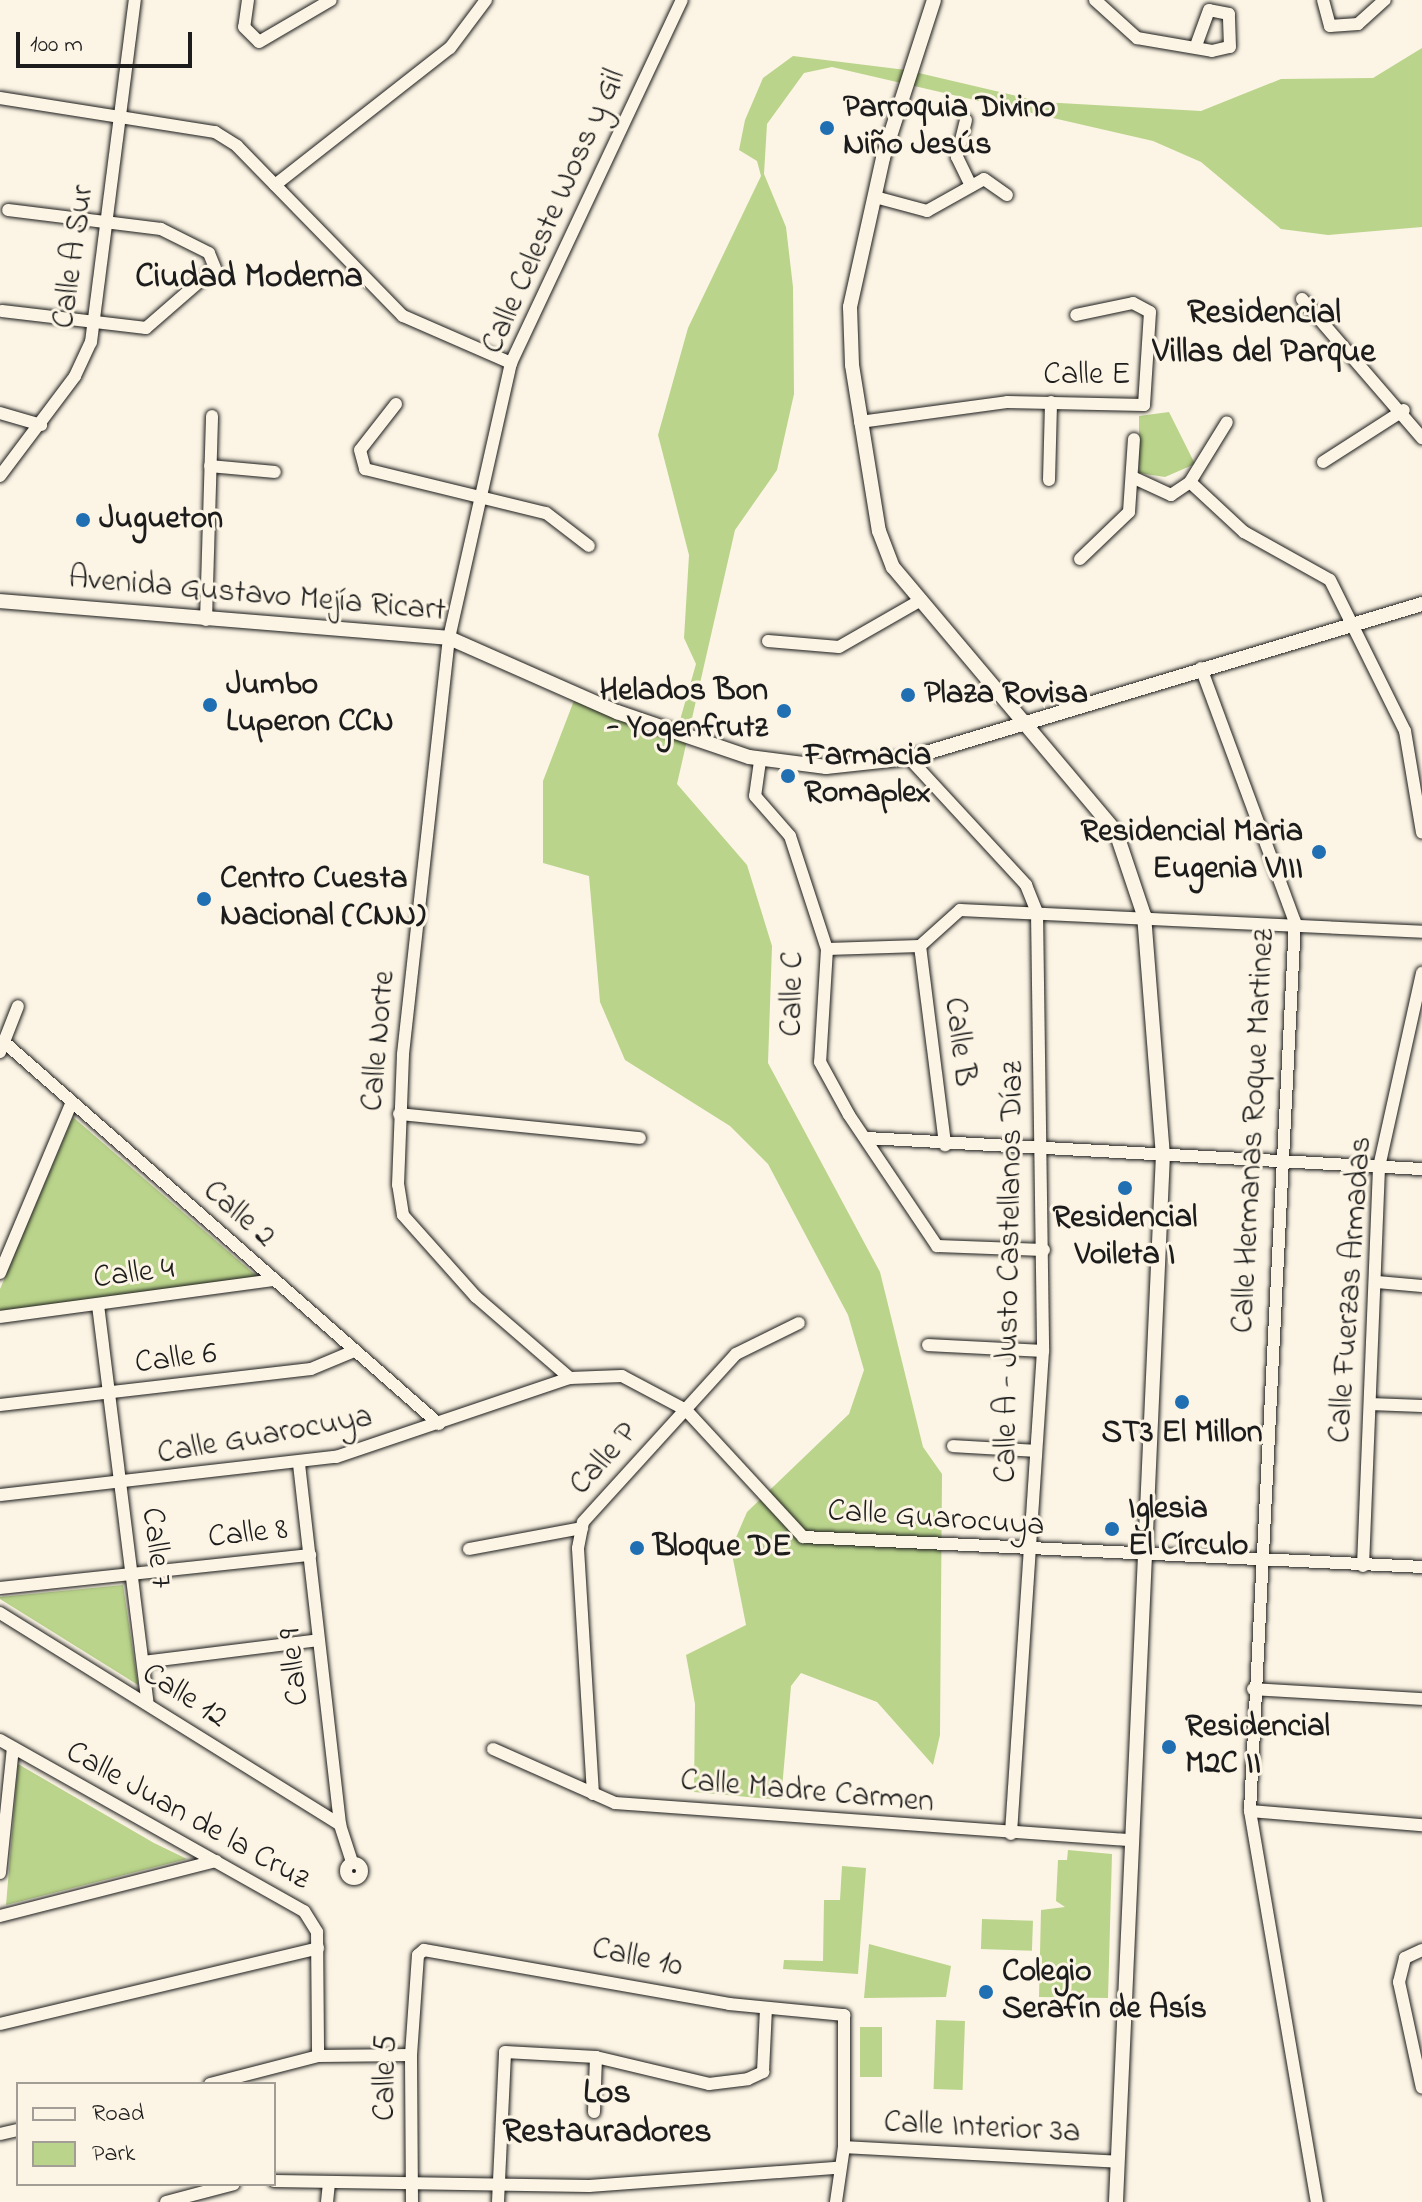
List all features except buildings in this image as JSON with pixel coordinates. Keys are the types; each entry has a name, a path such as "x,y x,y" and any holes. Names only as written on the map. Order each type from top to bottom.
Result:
{"street":[{"name":"Calle A Sur","path":"0,476 41,425 82,365 96,321 135,0"},
{"path":"248,0 246,33 269,41 331,0"},
{"path":"275,185 450,48 486,0"},
{"name":"Calle Celeste Woss y Gil","path":"481,499 511,363 682,0"},
{"path":"934,0 875,197 850,307 860,422 885,549 921,600 1116,832 1144,915 1163,1154 1145,1559 1128,1840 1116,2202"},
{"path":"1095,0 1137,38 1197,43"},
{"path":"1323,0 1330,26 1358,24 1385,0"},
{"path":"0,98 120,112 215,132 275,185 403,316 511,363"},
{"path":"966,120 957,157 971,186"},
{"path":"875,197 927,211 971,186 990,180 1007,195"},
{"path":"2,311 146,328 208,279 215,264 176,233 107,219 8,210"},
{"path":"1302,299 1404,410 1422,438"},
{"name":"Calle E","path":"860,422 1051,402 1135,407 1149,398 1150,312 1133,303 1076,315"},
{"path":"1049,480 1051,402"},
{"path":"396,404 360,450 360,465 396,482 546,513 589,546"},
{"path":"1323,462 1404,410"},
{"path":"0,413 41,425"},
{"path":"206,620 212,416"},
{"path":"1132,477 1171,495 1190,482 1227,422"},
{"path":"1080,559 1129,512 1134,439"},
{"path":"210,466 275,472"},
{"path":"1190,482 1244,532 1330,580 1355,624 1405,731 1422,833"},
{"name":"Calle Norte","path":"481,499 449,638 399,1114 398,1185 411,1228 476,1297 570,1378"},
{"path":"768,641 839,647 921,600"},
{"name":"Avenida Gustavo Mejía Ricart","path":"0,601 449,638 617,712 760,761 826,767 909,758 1422,604"},
{"name":"Calle Hermanas Roque Martinez","path":"1201,668 1295,922 1279,1161 1253,1689 1250,1811 1317,2202"},
{"name":"Calle A - Justo Castellanos Díaz","path":"909,758 1026,885 1037,912 1045,1150 1043,1351 1011,1834"},
{"name":"Calle C","path":"760,761 755,796 790,836 827,949 820,1062 937,1246 1044,1250"},
{"path":"827,949 920,946 960,910 1295,922 1422,932"},
{"name":"Calle B","path":"920,946 945,1145"},
{"name":"Calle Fuerzas Armadas","path":"1363,1566 1377,1282 1379,1167 1422,973"},
{"path":"2,1047 18,1006"},
{"path":"1408,1035 1422,1033"},
{"name":"Calle 2","path":"2,1047 439,1424"},
{"path":"0,1273 71,1104"},
{"path":"399,1114 640,1138"},
{"path":"867,1138 945,1145 1422,1169"},
{"name":"Calle 4","path":"0,1317 273,1280"},
{"path":"1377,1282 1422,1286"},
{"name":"Calle 7","path":"98,1305 147,1701"},
{"name":"Calle P","path":"593,1794 582,1528 736,1354 799,1323"},
{"path":"928,1345 1043,1351"},
{"name":"Calle 6","path":"0,1405 311,1369 354,1351"},
{"name":"Calle Guarocuya","path":"0,1495 121,1487 299,1464 439,1424 570,1378 622,1376 686,1410 803,1537 1145,1559 1422,1567"},
{"path":"1370,1404 1422,1406"},
{"path":"953,1446 1036,1451"},
{"name":"Calle 9","path":"299,1464 340,1825 352,1863"},
{"path":"469,1549 582,1528"},
{"name":"Calle 8","path":"0,1588 310,1555"},
{"name":"Calle 12","path":"0,1613 147,1701 340,1825"},
{"path":"143,1662 319,1640"},
{"path":"1253,1689 1422,1699"},
{"name":"Calle Juan de la Cruz","path":"0,1740 304,1911 318,1948 318,2056"},
{"path":"0,1873 13,1748"},
{"name":"Calle Madre Carmen","path":"493,1749 593,1794 629,1804 1011,1834 1128,1840"},
{"path":"1250,1811 1422,1825"},
{"path":"0,1916 216,1861"},
{"path":"0,2024 318,1948"},
{"name":"Calle 10","path":"418,1955 424,1950 525,1964 766,2009 847,2018 844,2147"},
{"path":"1421,2083 1399,1982 1405,1958 1422,1950"},
{"name":"Calle 5","path":"412,2202 411,2055 418,1955"},
{"path":"498,2202 505,2052 596,2057 709,2084 757,2077 763,2072 766,2009"},
{"path":"218,2082 318,2056 411,2055"},
{"path":"594,2112 596,2057"},
{"path":"836,2202 837,2168 844,2147"},
{"name":"Calle Interior 3a","path":"844,2147 1117,2162"},
{"path":"276,2181 499,2186 837,2168"},
{"path":"327,2202 329,2182"},
{"path":"166,2202 226,2186"}],"green space":[{"path":"1422,48 1422,227 1328,235 1281,229 1201,162 1153,141 832,67 804,73 767,124 764,174 786,227 793,287 794,394 777,470 735,530 677,784 747,865 772,946 768,1063 880,1272 923,1447 942,1474 940,1735 933,1765 877,1702 801,1673 791,1686 781,1800 694,1792 695,1704 686,1655 746,1625 731,1549 747,1512 849,1414 864,1370 848,1315 768,1164 730,1126 625,1060 600,1002 589,876 543,863 543,781 575,698 676,734 696,664 684,638 689,555 658,435 688,328 761,176 757,161 739,150 745,120 763,78 793,56 906,70 1042,102 1201,111 1281,79 1373,78"},
{"path":"1169,412 1195,464 1165,477 1139,473 1139,416"},
{"path":"73,1117 260,1279 0,1312 0,1289"},
{"path":"123,1585 138,1685 0,1599 0,1597"},
{"path":"18,1764 154,1843 187,1859 6,1905"},
{"path":"1068,1850 1112,1854 1108,1998 1039,1997 1041,1910 1065,1907 1056,1901 1058,1860 1067,1860"},
{"path":"842,1866 866,1868 858,1974 783,1969 784,1960 823,1961 824,1900 840,1900"},
{"path":"982,1919 1033,1921 1032,1951 981,1949"},
{"path":"869,1944 951,1966 946,1997 864,1998"},
{"path":"936,2020 965,2021 963,2090 934,2089"},
{"path":"860,2027 882,2027 882,2077 860,2077"}],"place":[{"name":"Parroquia Divino Niño Jesús","path":"827,128"},
{"name":"Jugueton","path":"83,520"},
{"name":"Plaza Rovisa","path":"908,695"},
{"name":"Jumbo Luperon CCN","path":"210,705"},
{"name":"Helados Bon - Yogenfrutz","path":"784,711"},
{"name":"Farmacia Romaplex","path":"788,776"},
{"name":"Residencial Maria Eugenia VIII","path":"1319,852"},
{"name":"Centro Cuesta Nacional (CNN)","path":"204,899"},
{"name":"Residencial Voileta I","path":"1125,1188"},
{"name":"ST3 El Millon","path":"1182,1402"},
{"name":"Iglesia El Círculo","path":"1112,1529"},
{"name":"Bloque DE","path":"637,1548"},
{"name":"Residencial M2C II","path":"1169,1747"},
{"name":"Colegio Serafín de Asís","path":"986,1992"}],"district":[{"name":"Ciudad Moderna","path":"249,279"},
{"name":"Residencial Villas del Parque","path":"1264,334"},
{"name":"Los Restauradores","path":"607,2114"}]}
